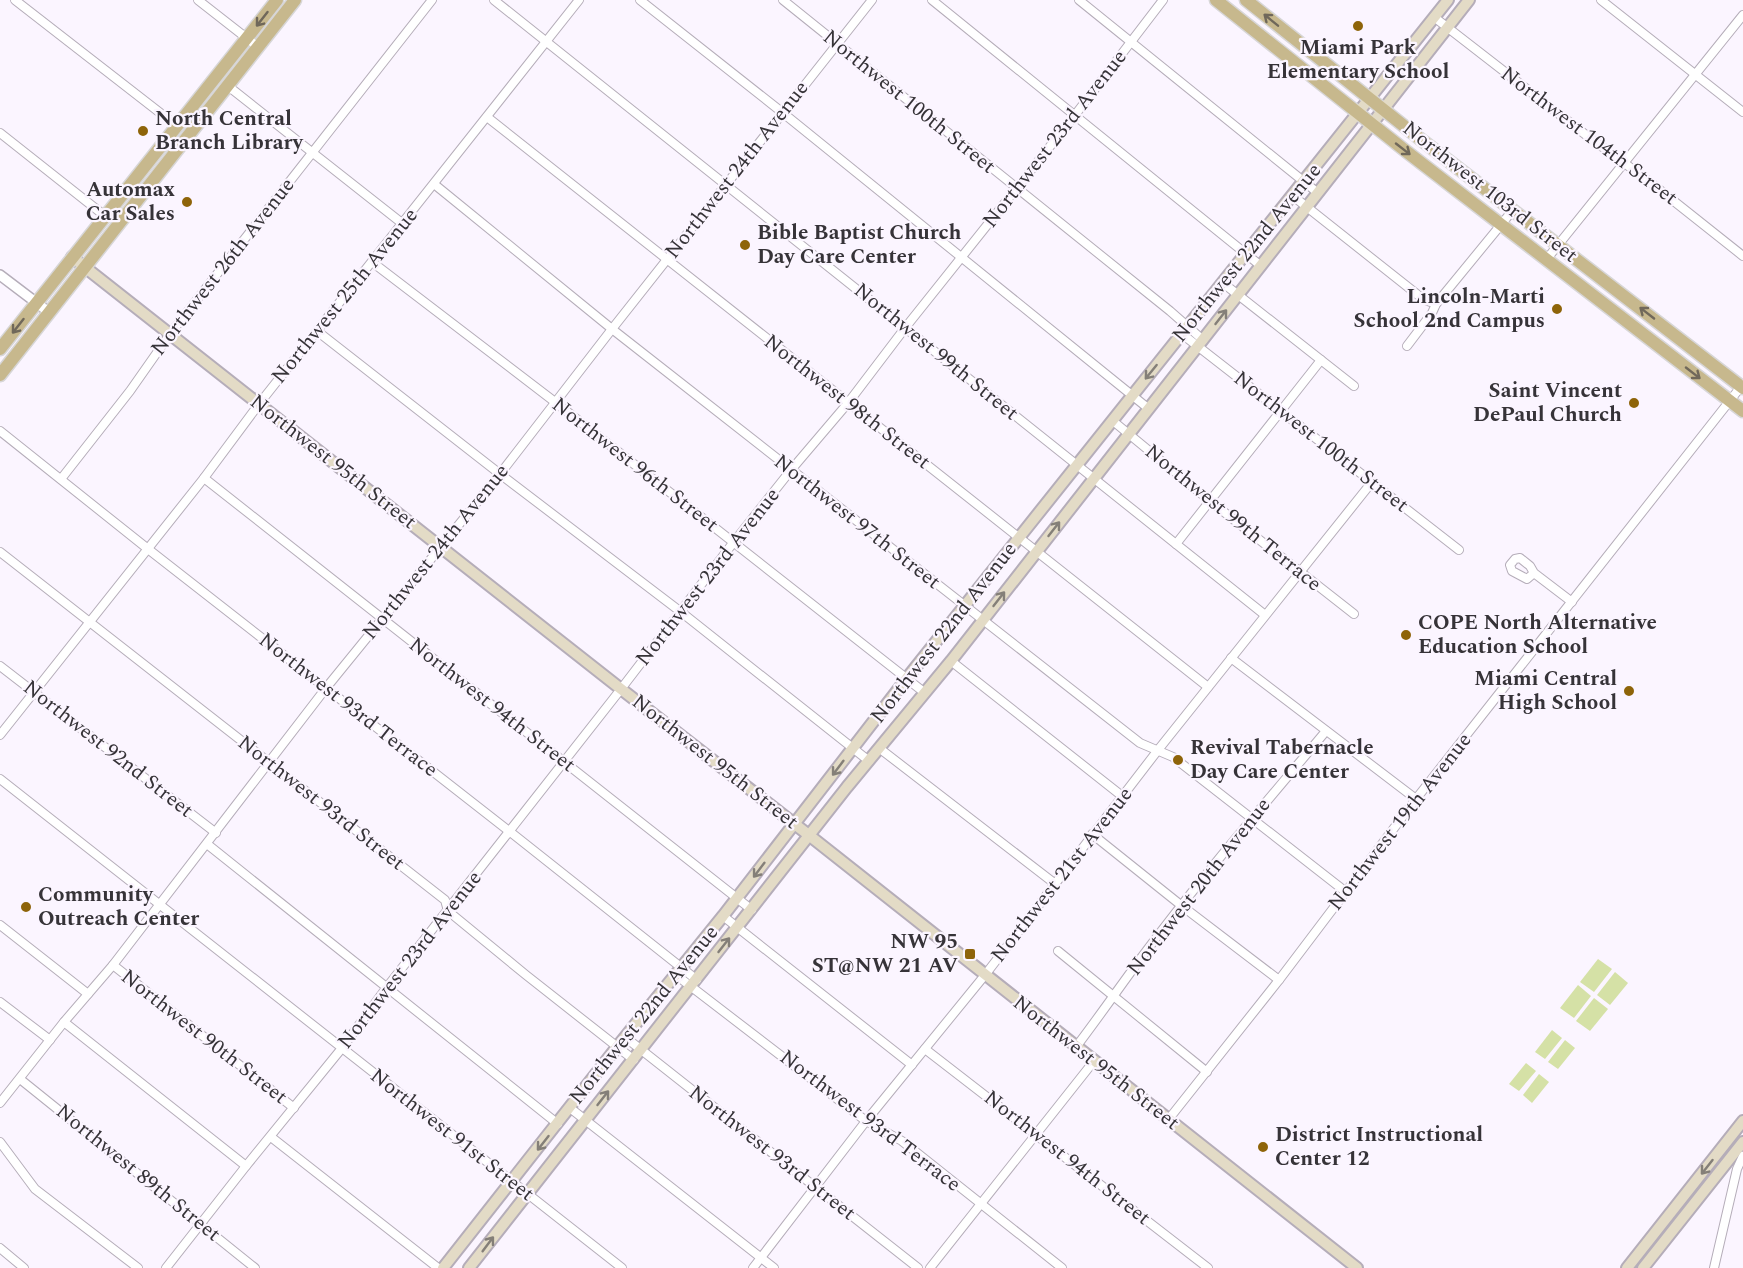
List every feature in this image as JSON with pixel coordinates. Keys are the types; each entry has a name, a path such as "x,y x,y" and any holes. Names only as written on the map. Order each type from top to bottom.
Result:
{"main road":[{"path":"0,349 277,0"},
{"path":"0,375 295,0"},
{"name":"Northwest 103rd Street","path":"1216,0 1371,124 1743,411"},
{"name":"Northwest 103rd Street","path":"1246,0 1383,109 1742,386"},
{"name":"Northwest 22nd Avenue","path":"443,1268 723,916 907,678 966,607 1448,0"},
{"name":"Northwest 22nd Avenue","path":"469,1268 879,748 951,661 1469,0"},
{"name":"Northwest 95th Street","path":"72,257 1168,1119 1345,1264 1357,1268"},
{"path":"1653,342 1671,339 1689,346"},
{"path":"1627,1268 1743,1121"},
{"path":"1644,1267 1743,1142"},
{"path":"1690,1189 1700,1197"},
{"path":"1644,1267 1657,1241 1654,1233"}],"street":[{"path":"15,0 177,126"},
{"path":"198,0 258,47"},
{"name":"Northwest 26th Avenue","path":"61,479 130,391 170,334 432,0"},
{"name":"Northwest 99th Street","path":"494,0 1265,615"},
{"name":"Northwest 25th Avenue","path":"0,735 579,0"},
{"name":"Northwest 99th Terrace","path":"640,0 1149,409"},
{"name":"Northwest 100th Street","path":"783,0 1016,188 1281,411 1459,550"},
{"name":"Northwest 24th Avenue","path":"0,1103 113,965 326,688 500,474 872,0"},
{"path":"932,0 1261,266"},
{"path":"1080,0 1318,193"},
{"name":"Northwest 23rd Avenue","path":"166,1268 342,1048 733,543 848,403 1163,0"},
{"path":"1601,0 1743,111"},
{"path":"1546,260 1743,15"},
{"name":"Northwest 104th Street","path":"1434,17 1743,256"},
{"path":"228,86 403,224"},
{"name":"Northwest 98th Street","path":"488,117 1208,687"},
{"path":"0,133 105,216"},
{"name":"Northwest 97th Street","path":"434,184 612,329 1140,743 1173,757 1346,892"},
{"path":"1293,196 1423,299 1436,304"},
{"path":"1407,346 1432,313 1436,304 1513,210"},
{"name":"Northwest 96th Street","path":"372,262 555,402 925,693"},
{"path":"0,275 50,313"},
{"path":"1223,283 1354,387"},
{"path":"318,331 681,612 869,761"},
{"path":"1176,544 1322,360"},
{"name":"Northwest 19th Avenue","path":"1168,1119 1279,980 1416,799 1742,386"},
{"name":"Northwest 99th Terrace","path":"1113,421 1210,501 1354,614"},
{"name":"Northwest 93rd Terrace","path":"0,431 509,831 866,1121 902,1141 1062,1268"},
{"name":"Northwest 94th Street","path":"204,478 752,910"},
{"name":"Northwest 21st Avenue","path":"753,1268 866,1121 985,975 1158,750 1372,482"},
{"name":"Northwest 93rd Street","path":"0,552 444,900 448,911 634,1060"},
{"path":"1534,573 1572,602"},
{"path":"1231,658 1416,799"},
{"path":"951,661 1122,796"},
{"name":"Northwest 92nd Street","path":"0,666 216,833"},
{"name":"Northwest 20th Avenue","path":"1076,1047 1140,959 1251,819 1326,731"},
{"path":"879,748 1054,884"},
{"name":"Northwest 91st Street","path":"0,779 622,1268"},
{"path":"1092,834 1279,980"},
{"path":"207,844 558,1124"},
{"path":"723,916 912,1065"},
{"name":"Northwest 90th Street","path":"0,924 88,994"},
{"path":"1058,951 1207,1072"},
{"name":"Northwest 90th Street","path":"113,965 294,1108"},
{"path":"0,1002 50,1040"},
{"path":"64,1022 246,1166"},
{"name":"Northwest 93rd Street","path":"625,1037 918,1268"},
{"name":"Northwest 94th Street","path":"925,1049 1208,1268"},
{"path":"930,1268 1094,1061"},
{"name":"Northwest 89th Street","path":"20,1079 255,1268"},
{"path":"570,1108 774,1268"},
{"name":"Northwest 90th Street","path":"271,1137 438,1268"},
{"path":"0,1142 35,1189 138,1268"},
{"path":"1714,1268 1737,1168 1743,1156"},
{"path":"0,1248 24,1268"}],"green space":[{"path":"1598,959 1612,969 1594,992 1580,982"},
{"path":"1615,972 1628,983 1610,1005 1597,995"},
{"path":"1578,985 1591,996 1574,1018 1560,1008"},
{"path":"1594,998 1608,1009 1590,1031 1576,1021"},
{"path":"1552,1030 1562,1038 1545,1059 1535,1052"},
{"path":"1565,1040 1575,1048 1558,1069 1548,1062"},
{"path":"1526,1063 1536,1071 1519,1091 1509,1084"},
{"path":"1539,1074 1549,1082 1532,1103 1523,1095"}],"place":[{"name":"Miami Park Elementary School","path":"1358,26"},
{"name":"North Central Branch Library","path":"143,131"},
{"name":"Automax Car Sales","path":"187,202"},
{"name":"Bible Baptist Church Day Care Center","path":"745,245"},
{"name":"Lincoln-Marti School 2nd Campus","path":"1557,309"},
{"name":"Saint Vincent DePaul Church","path":"1634,403"},
{"name":"COPE North Alternative Education School","path":"1406,635"},
{"name":"Miami Central High School","path":"1629,691"},
{"name":"Revival Tabernacle Day Care Center","path":"1178,760"},
{"name":"Community Outreach Center","path":"26,907"},
{"name":"NW 95 ST@NW 21 AV","path":"970,954"},
{"name":"District Instructional Center 12","path":"1263,1147"}]}
